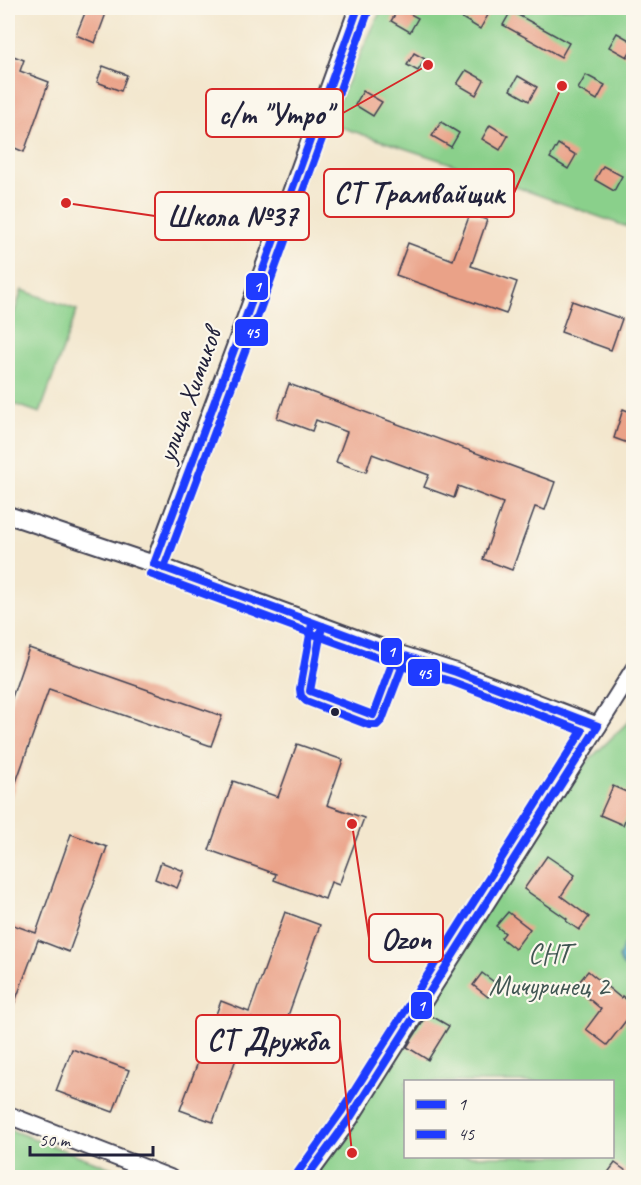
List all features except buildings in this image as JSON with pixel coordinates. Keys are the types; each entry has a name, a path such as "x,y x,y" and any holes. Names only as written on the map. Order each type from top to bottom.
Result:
{"street":[{"name":"улица Химиков","path":"154,564 358,8"},
{"path":"8,515 154,564 396,653 456,672 598,726"},
{"path":"306,1178 350,1118 633,669"},
{"path":"8,1115 170,1178"}],"green space":[{"path":"382,8 633,8 633,229 449,163 328,123"},
{"path":"22,290 77,310 40,413 8,402 8,331"},
{"name":"СНТ Мичуринец 2","path":"633,717 633,1177 308,1178 550,798"},
{"path":"8,1129 135,1177 8,1177"}],"water":[{"path":"633,934 633,969 628,969 624,967 619,958 624,944"}],"transit line":[{"name":"1","path":"154,564 358,8"},
{"name":"45","path":"164,568 368,12"},
{"name":"1","path":"154,564 396,653 456,672 598,726 350,1118 306,1178"},
{"name":"45","path":"150,574 392,663 453,682 582,731 341,1112 298,1172"},
{"name":"45","path":"312,624 300,689 301,696 306,701 369,725 377,725 382,720 406,657"},
{"name":"1","path":"322,626 310,691 373,715 396,653"}],"place":[{"name":"с/т \"Утро\"","path":"428,65"},
{"name":"СТ Трамвайщик","path":"562,86"},
{"name":"Школа №37","path":"66,203"},
{"name":"Ozon","path":"352,824"},
{"name":"СТ Дружба","path":"352,1153"}]}
